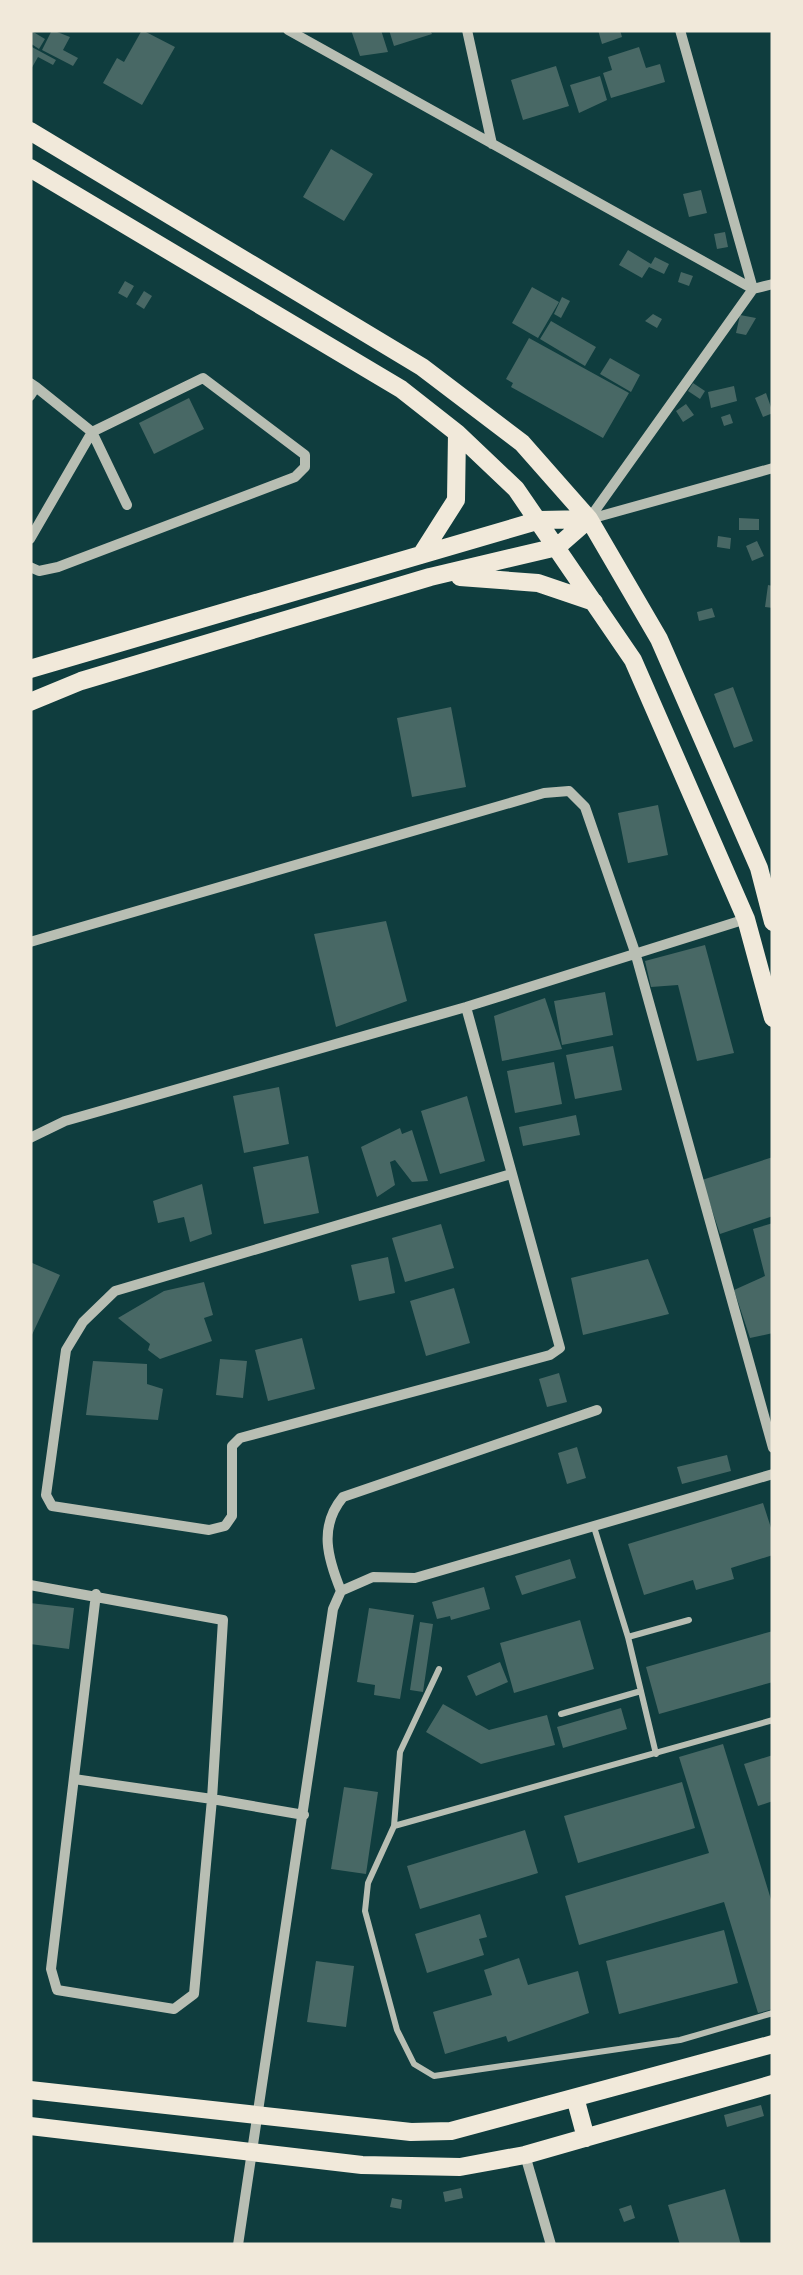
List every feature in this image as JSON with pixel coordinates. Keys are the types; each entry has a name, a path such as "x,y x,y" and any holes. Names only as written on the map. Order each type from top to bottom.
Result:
{"main road":[{"path":"30,131 422,367 522,442 589,520 659,639 759,868 773,922"},
{"path":"30,168 401,389 457,433 516,489 594,602 647,690 746,919 773,1018"},
{"path":"420,555 456,500 457,433"},
{"path":"30,669 540,520 589,520"},
{"path":"30,702 81,681 430,577 558,547 589,520"},
{"path":"430,577 538,583 594,602"},
{"path":"30,2090 411,2132 452,2132 773,2044"},
{"path":"30,2126 406,2168 460,2167 586,2138 773,2084"},
{"path":"576,2101 586,2138"}],"street":[{"path":"288,30 753,289"},
{"path":"467,30 492,144"},
{"path":"680,30 753,289"},
{"path":"589,520 753,289 773,284"},
{"path":"30,539 92,432 202,378 305,455 306,468 295,477 58,567 39,571 30,567"},
{"path":"32,388 92,432 126,504"},
{"path":"589,520 773,468"},
{"path":"30,942 544,793 570,790 585,807 635,952 773,1448"},
{"path":"30,1138 65,1121 466,1007 746,919"},
{"path":"466,1007 560,1348 550,1356 240,1438 232,1446 232,1516 226,1526 209,1530 52,1506 46,1495 66,1350 83,1322 115,1292 511,1174"},
{"path":"342,1591 330,1564 327,1536 343,1497 597,1410"},
{"path":"238,2245 333,1609 342,1591 374,1577 415,1578 773,1474"},
{"path":"30,1585 96,1594 223,1620 194,1994 174,2008 58,1990 51,1969 96,1594"},
{"path":"74,1779 304,1814"},
{"path":"525,2154 551,2245"}],"lane":[{"path":"594,1527 628,1636 656,1754"},
{"path":"628,1636 689,1620"},
{"path":"439,1669 400,1752 394,1826 368,1883 365,1911 397,2030 414,2064 434,2076 680,2040 773,2013"},
{"path":"561,1714 641,1691"},
{"path":"394,1826 773,1720"}],"building":[{"path":"30,30 45,39 39,49 30,43"},
{"path":"52,30 70,37 63,50 78,58 73,66 42,50"},
{"path":"142,30 175,47 142,105 103,83 117,58 124,62"},
{"path":"351,30 381,30 388,52 360,56"},
{"path":"389,30 430,30 432,34 394,46"},
{"path":"598,30 620,30 622,37 602,44"},
{"path":"30,46 56,60 53,65 38,57 30,71"},
{"path":"639,47 646,68 660,64 665,82 611,98 603,73 612,70 608,57"},
{"path":"556,66 569,106 523,120 511,80"},
{"path":"600,76 607,100 579,113 570,85"},
{"path":"331,149 373,174 344,221 303,197"},
{"path":"701,190 707,213 689,217 683,194"},
{"path":"725,232 728,247 717,249 714,234"},
{"path":"628,250 651,264 655,257 669,264 664,274 649,267 642,278 619,265"},
{"path":"681,272 693,276 689,286 678,282"},
{"path":"125,281 134,286 127,298 118,293"},
{"path":"532,287 559,302 538,338 512,323"},
{"path":"144,291 152,296 144,309 136,304"},
{"path":"562,297 570,301 561,318 554,314"},
{"path":"653,314 662,319 657,328 645,321"},
{"path":"740,315 756,318 746,335 736,333"},
{"path":"551,321 596,347 585,366 540,339"},
{"path":"529,338 629,393 603,438 511,387 513,383 506,379"},
{"path":"610,358 640,375 631,392 600,374"},
{"path":"693,383 705,391 700,399 688,391"},
{"path":"734,386 737,401 711,408 708,392"},
{"path":"766,393 773,413 763,417 755,398"},
{"path":"189,398 204,429 154,454 139,423"},
{"path":"686,404 694,415 683,422 676,411"},
{"path":"730,414 733,423 724,426 721,417"},
{"path":"739,518 759,519 759,530 739,530"},
{"path":"718,536 731,538 730,549 717,547"},
{"path":"757,541 764,556 752,561 746,546"},
{"path":"768,585 773,586 773,608 765,607"},
{"path":"712,608 715,617 699,621 697,612"},
{"path":"733,687 753,741 734,748 714,694"},
{"path":"451,707 466,787 412,797 397,718"},
{"path":"658,805 668,855 628,863 618,813"},
{"path":"386,921 407,1001 336,1027 314,934"},
{"path":"705,945 734,1053 697,1061 678,985 651,987 645,961"},
{"path":"605,992 613,1035 562,1045 554,1001"},
{"path":"545,998 562,1049 502,1061 494,1016"},
{"path":"613,1046 622,1090 575,1099 566,1055"},
{"path":"554,1062 562,1104 515,1113 507,1071"},
{"path":"279,1087 289,1144 244,1153 233,1096"},
{"path":"467,1096 485,1161 440,1174 421,1111"},
{"path":"576,1115 580,1135 523,1146 519,1127"},
{"path":"400,1128 402,1134 412,1130 428,1181 412,1182 395,1160 390,1162 395,1185 377,1197 361,1147"},
{"path":"308,1156 319,1213 264,1224 253,1167"},
{"path":"773,1157 773,1216 720,1234 702,1180"},
{"path":"202,1184 212,1234 190,1242 184,1217 158,1223 153,1201"},
{"path":"773,1223 773,1333 750,1338 734,1290 765,1276 753,1229"},
{"path":"441,1224 454,1268 405,1282 392,1238"},
{"path":"388,1257 395,1293 359,1301 351,1265"},
{"path":"648,1259 669,1314 583,1335 571,1278"},
{"path":"30,1262 60,1275 30,1339"},
{"path":"204,1282 213,1315 204,1318 212,1341 160,1359 148,1350 150,1344 118,1318 164,1291"},
{"path":"454,1288 470,1343 426,1356 410,1301"},
{"path":"302,1338 315,1389 268,1401 255,1350"},
{"path":"220,1359 247,1361 243,1398 216,1395"},
{"path":"93,1361 147,1364 147,1384 163,1389 158,1420 86,1415"},
{"path":"559,1373 567,1402 547,1407 539,1379"},
{"path":"577,1447 586,1478 567,1484 558,1453"},
{"path":"727,1455 731,1471 682,1484 677,1467"},
{"path":"763,1503 773,1534 773,1555 731,1568 734,1579 696,1590 693,1580 644,1595 628,1544"},
{"path":"570,1559 576,1578 522,1595 515,1576"},
{"path":"484,1587 490,1609 451,1620 450,1616 437,1619 432,1602"},
{"path":"30,1603 74,1608 69,1649 30,1644"},
{"path":"369,1608 414,1615 400,1699 374,1695 375,1685 357,1682"},
{"path":"580,1620 594,1669 514,1693 500,1643"},
{"path":"420,1622 433,1624 423,1692 410,1690"},
{"path":"773,1631 773,1682 659,1714 646,1667"},
{"path":"500,1662 508,1682 476,1696 467,1676"},
{"path":"443,1704 489,1730 547,1715 555,1745 481,1764 426,1732"},
{"path":"621,1708 627,1729 563,1748 557,1727"},
{"path":"723,1744 773,1906 773,2009 758,2013 724,1902 579,1945 565,1896 709,1853 679,1757"},
{"path":"773,1755 773,1801 758,1806 744,1764"},
{"path":"682,1782 695,1828 578,1863 564,1816"},
{"path":"344,1787 378,1792 366,1874 331,1869"},
{"path":"525,1830 538,1873 420,1909 407,1866"},
{"path":"480,1914 487,1937 479,1939 484,1955 427,1973 415,1934"},
{"path":"724,1930 738,1983 619,2014 606,1961"},
{"path":"519,1958 528,1985 578,1971 589,2013 508,2042 506,2036 445,2054 433,2012 492,1995 484,1970"},
{"path":"316,1961 354,1966 346,2027 307,2022"},
{"path":"761,2105 764,2116 727,2127 724,2115"},
{"path":"461,2188 463,2198 445,2202 443,2192"},
{"path":"725,2189 741,2245 680,2245 668,2205"},
{"path":"392,2198 402,2200 401,2209 390,2207"},
{"path":"631,2205 635,2218 624,2222 619,2209"}]}
